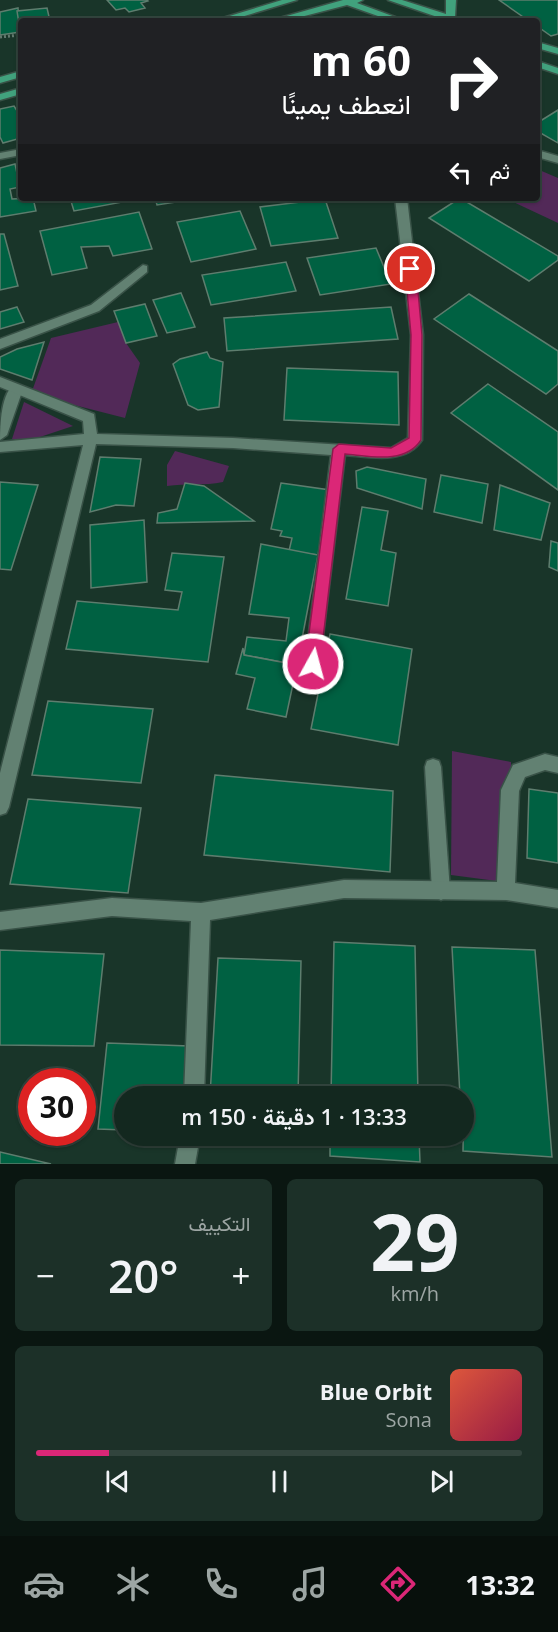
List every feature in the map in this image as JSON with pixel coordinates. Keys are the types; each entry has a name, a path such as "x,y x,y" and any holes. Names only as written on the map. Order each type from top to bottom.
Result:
{"main road":[{"path":"247,0 249,13"},
{"path":"230,18 292,0"},
{"path":"284,18 344,1 358,0"},
{"path":"393,0 448,18"},
{"path":"451,0 454,18"},
{"path":"344,1 392,18"},
{"path":"540,46 558,51"},
{"path":"540,65 558,70"},
{"path":"0,80 18,75"},
{"path":"0,97 18,92"}],"street":[{"path":"0,156 18,153"},
{"path":"540,154 558,160"},
{"path":"0,447 91,439 391,453 405,448 415,440 417,335 401,201"},
{"path":"0,344 95,308 143,269"},
{"path":"0,382 89,418 91,439 0,807"},
{"path":"0,435 16,389"},
{"path":"313,664 339,449"},
{"path":"506,891 510,789 519,771 545,762 558,765"},
{"path":"433,767 441,891"},
{"path":"0,921 112,907 201,912 344,889 506,891 558,899"},
{"path":"194,1086 201,912"},
{"path":"185,1164 188,1146"}],"path":[{"path":"0,37 18,35"}],"shaded area":[{"path":"540,170 558,178 558,223 511,201 540,201"},
{"path":"118,322 126,343 140,363 125,418 31,394 51,338"},
{"path":"24,402 73,426 28,441 12,439"},
{"path":"175,451 229,466 223,482 167,486 167,465"},
{"path":"452,751 511,762 512,883 451,875"}],"building":[{"path":"107,0 148,1 141,3 145,8 129,12 125,8 116,10"},
{"path":"499,0 558,0 558,34 551,36 540,28 540,18 525,18"},
{"path":"18,8 18,32 0,35 0,12"},
{"path":"47,8 49,18 18,18 17,11"},
{"path":"14,106 18,112 18,139 3,143 0,137 0,109"},
{"path":"558,110 558,143 540,133 540,121"},
{"path":"15,164 18,187 10,189 12,199 34,201 36,211 0,217 0,168"},
{"path":"71,201 128,201 74,211"},
{"path":"156,201 183,201 157,205"},
{"path":"326,201 338,238 271,246 260,207"},
{"path":"455,201 465,201 558,256 558,260 529,281 429,218"},
{"path":"240,211 256,249 191,262 177,222"},
{"path":"139,212 152,249 113,256 109,246 81,247 87,268 52,275 40,231"},
{"path":"0,234 4,234 18,286 0,290"},
{"path":"376,248 391,284 320,295 307,258"},
{"path":"286,262 296,291 211,305 202,275"},
{"path":"181,293 195,327 167,333 153,300"},
{"path":"469,294 558,351 558,384 546,394 434,319"},
{"path":"145,304 157,336 126,343 114,311"},
{"path":"17,307 24,322 0,329 0,312"},
{"path":"391,307 398,339 227,351 224,318"},
{"path":"44,342 32,380 0,369 0,357 17,349"},
{"path":"207,352 210,358 223,362 219,407 198,410 188,405 173,364 180,359"},
{"path":"287,368 398,372 399,425 284,420"},
{"path":"488,384 558,432 558,490 451,413"},
{"path":"100,457 141,459 134,506 116,505 90,512"},
{"path":"367,467 426,479 422,509 357,488 356,471"},
{"path":"441,475 488,484 482,523 434,512"},
{"path":"0,482 38,485 11,570 0,569"},
{"path":"185,483 204,486 254,521 157,523 158,513 177,509"},
{"path":"281,483 330,490 318,555 289,551 292,538 280,536 282,531 271,529"},
{"path":"500,485 550,503 541,540 494,530"},
{"path":"362,507 388,511 381,550 396,553 388,606 346,599"},
{"path":"144,520 147,582 91,588 90,525"},
{"path":"551,541 558,543 558,571 549,567"},
{"path":"261,544 318,555 297,665 244,655 247,637 286,641 289,618 249,614"},
{"path":"172,553 224,557 208,662 66,649 77,601 178,610 182,592 165,590"},
{"path":"330,634 412,649 398,745 311,729"},
{"path":"243,648 244,655 297,665 286,717 247,709 255,678 236,674"},
{"path":"48,701 153,709 141,783 32,775"},
{"path":"215,775 393,791 390,872 204,855"},
{"path":"529,789 558,793 558,863 527,858"},
{"path":"28,799 141,808 128,893 10,884"},
{"path":"334,942 415,946 418,1086 331,1086"},
{"path":"452,947 535,950 552,1157 463,1151 463,1146 474,1146 474,1086 459,1086"},
{"path":"0,950 104,954 94,1046 0,1045"},
{"path":"218,958 301,961 298,1086 211,1086"},
{"path":"107,1043 189,1046 187,1086 114,1086 114,1130 98,1129"},
{"path":"330,1146 419,1146 420,1162 330,1156"},
{"path":"0,1152 51,1164 0,1164"}],"route":[{"path":"313,664 339,449 391,453 405,448 415,440 417,335 410,269"}]}
